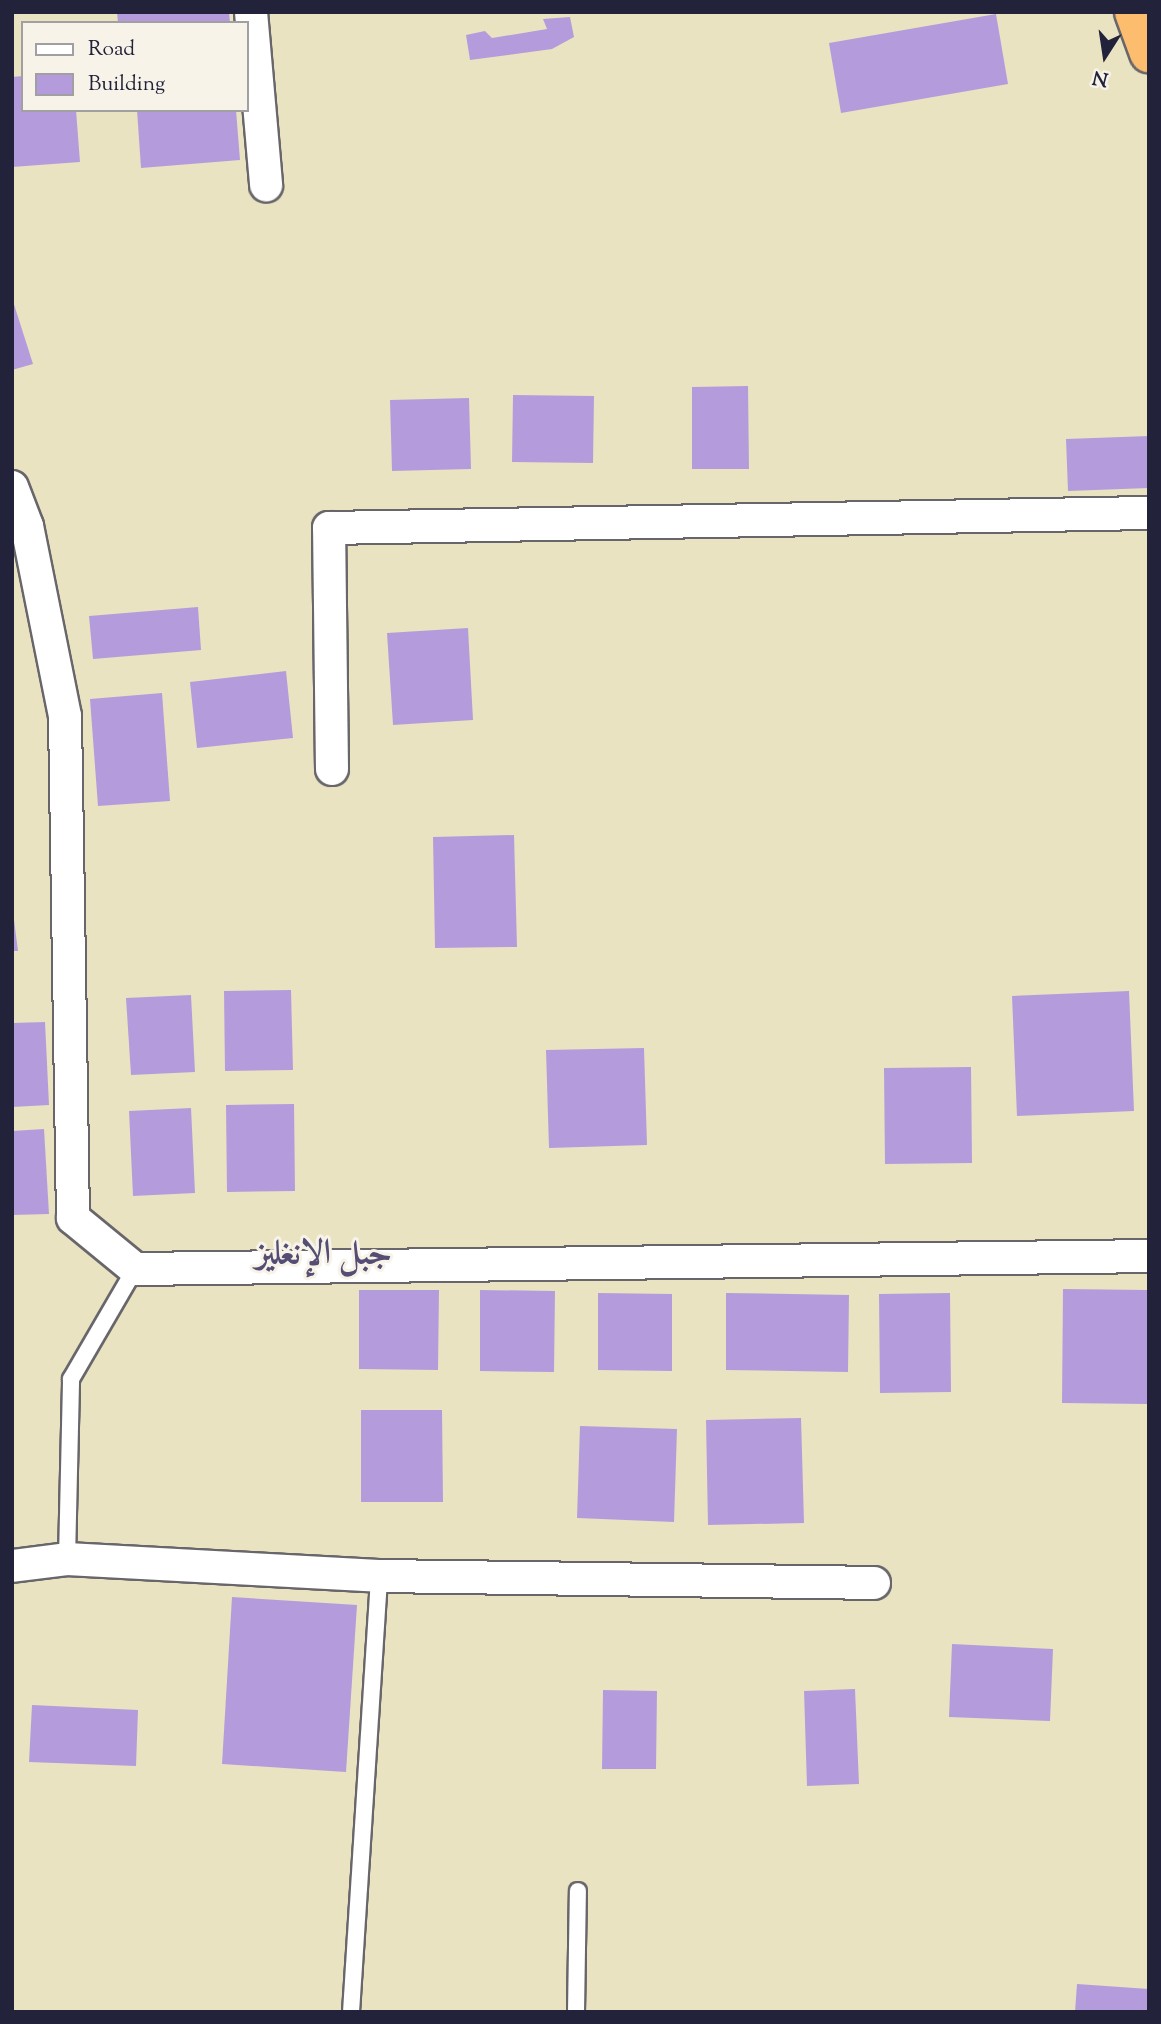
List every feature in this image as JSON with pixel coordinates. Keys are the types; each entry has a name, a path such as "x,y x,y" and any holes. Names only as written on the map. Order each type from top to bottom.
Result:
{"highway":[{"path":"1134,12 1149,53"}],"street":[{"path":"251,12 266,185"},
{"path":"12,487 27,526 65,716 73,1218 135,1269 1149,1256"},
{"path":"332,769 329,528 1149,513"},
{"path":"12,1566 67,1559 379,1576 874,1583"}],"lane":[{"path":"67,1559 71,1379 135,1269"},
{"path":"351,2012 379,1576"},
{"path":"576,2012 578,1891"}],"building":[{"path":"117,12 229,12 230,21 118,21"},
{"path":"996,14 1008,84 841,113 829,43"},
{"path":"570,17 574,37 552,49 470,60 466,35 485,31 492,38 547,29 543,19"},
{"path":"21,76 21,112 76,112 80,162 12,167 12,77"},
{"path":"137,112 236,112 240,160 141,168"},
{"path":"12,298 33,364 12,370"},
{"path":"748,386 749,469 692,469 692,387"},
{"path":"513,395 594,396 593,463 512,462"},
{"path":"469,398 471,469 392,471 390,400"},
{"path":"1149,436 1149,488 1068,491 1066,439"},
{"path":"198,607 201,650 93,659 89,616"},
{"path":"468,628 473,720 393,725 387,633"},
{"path":"286,671 293,738 197,748 190,682"},
{"path":"162,693 170,801 98,806 90,699"},
{"path":"514,835 517,947 435,948 433,837"},
{"path":"12,904 18,951 12,951"},
{"path":"291,990 293,1070 225,1071 224,991"},
{"path":"1129,991 1134,1111 1017,1116 1012,996"},
{"path":"191,995 195,1072 131,1075 126,998"},
{"path":"45,1022 49,1105 12,1107 12,1023"},
{"path":"644,1048 647,1145 549,1148 546,1050"},
{"path":"971,1067 972,1163 885,1164 884,1068"},
{"path":"294,1104 295,1191 227,1192 226,1105"},
{"path":"191,1108 195,1193 133,1196 129,1111"},
{"path":"44,1129 49,1214 12,1215 12,1131"},
{"path":"1063,1289 1147,1290 1147,1404 1062,1403"},
{"path":"359,1290 439,1290 438,1370 359,1369"},
{"path":"480,1290 555,1291 554,1372 480,1371"},
{"path":"598,1293 672,1294 672,1371 598,1370"},
{"path":"726,1293 849,1295 848,1372 726,1370"},
{"path":"950,1293 951,1392 880,1393 879,1294"},
{"path":"361,1410 442,1410 443,1502 361,1502"},
{"path":"801,1418 804,1523 708,1525 706,1420"},
{"path":"580,1426 677,1429 674,1522 577,1518"},
{"path":"232,1597 357,1605 346,1772 222,1764"},
{"path":"952,1644 1053,1649 1050,1721 949,1717"},
{"path":"855,1689 859,1784 807,1786 804,1691"},
{"path":"603,1690 657,1691 656,1769 602,1769"},
{"path":"32,1705 138,1710 136,1766 29,1762"},
{"path":"1077,1984 1149,1989 1149,2012 1075,2012"}],"district":[{"name":"جبل الإنغليز","path":"324,1255"}]}
